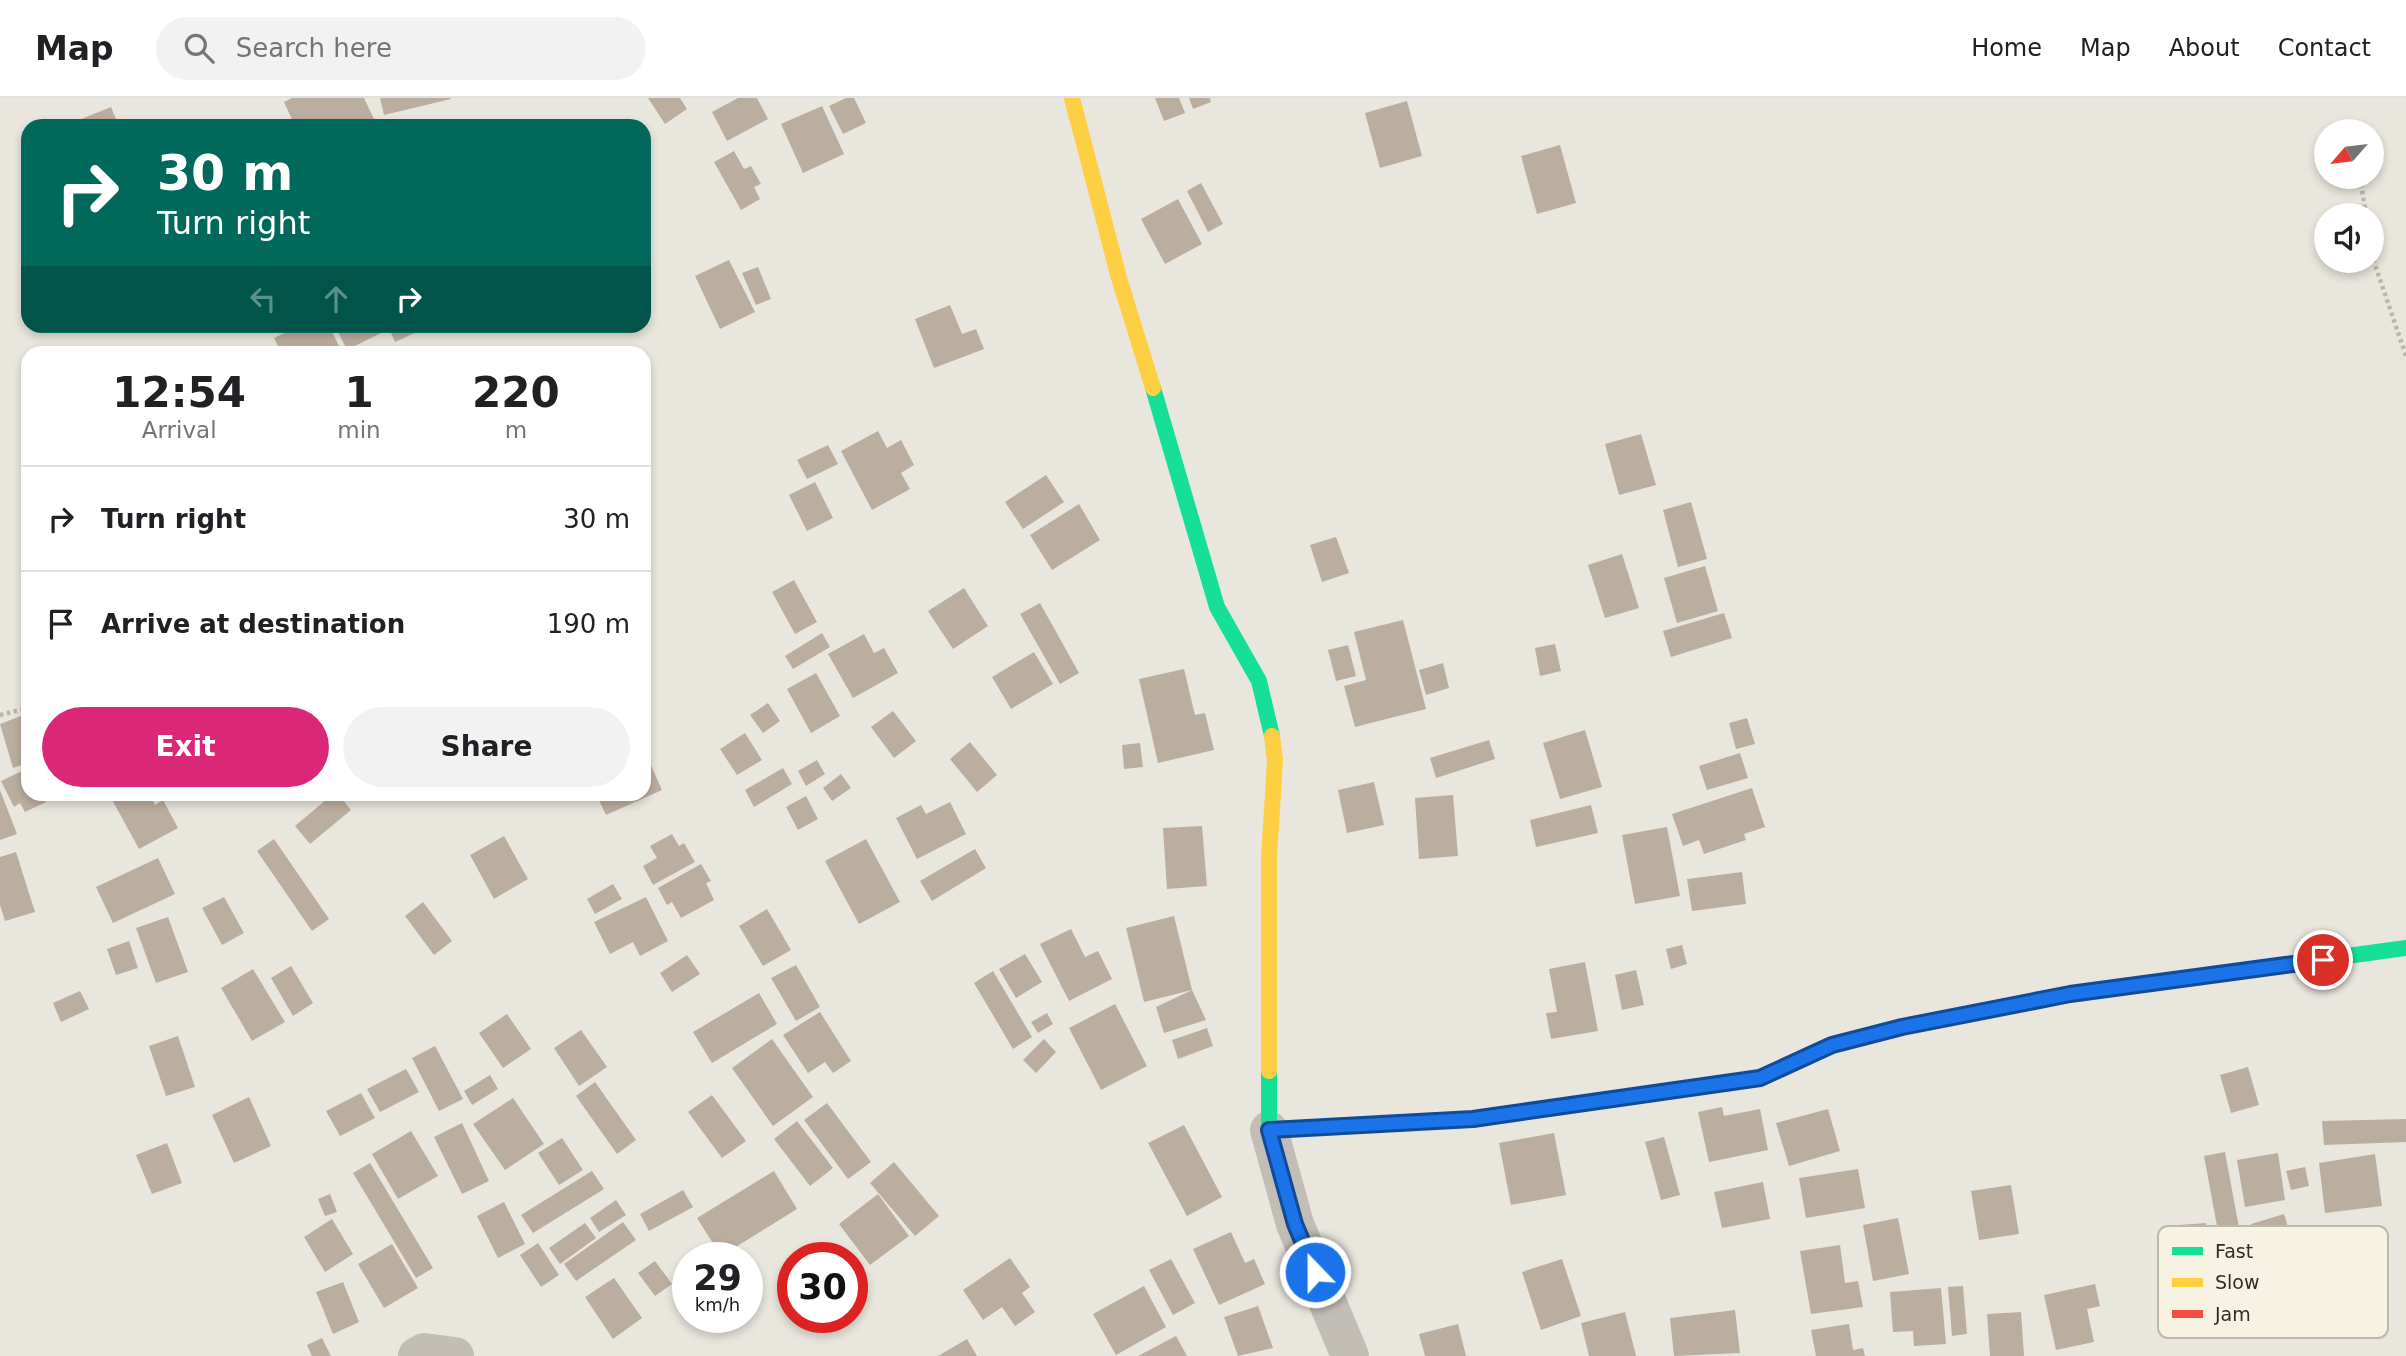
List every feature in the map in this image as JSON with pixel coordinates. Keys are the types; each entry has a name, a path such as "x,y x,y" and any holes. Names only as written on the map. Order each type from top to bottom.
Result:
{"street":[{"path":"1072,98 1119,278 1192,513 1217,607 1259,681 1270,720 1275,761 1269,857 1269,1130 1295,1224 1350,1356"},
{"path":"1269,1130 1473,1119 1760,1078 1832,1045 1915,1024 2070,994 2406,948"},
{"path":"417,1356 424,1352 455,1356"}],"path":[{"path":"2378,273 2406,356"},
{"path":"0,715 21,710"}],"building":[{"path":"292,98 364,98 374,119 292,119 284,102"},
{"path":"380,98 450,98 451,99 384,115"},
{"path":"648,98 680,98 687,109 665,124"},
{"path":"738,98 757,98 768,119 727,141 712,112"},
{"path":"846,98 854,98 866,123 843,134 829,106"},
{"path":"1155,98 1179,98 1185,113 1164,121"},
{"path":"1189,98 1210,98 1211,102 1193,109"},
{"path":"1407,101 1422,156 1380,168 1365,113"},
{"path":"822,106 844,154 803,173 781,124"},
{"path":"111,107 116,119 81,119"},
{"path":"1560,145 1576,203 1537,214 1521,156"},
{"path":"734,151 744,169 751,166 761,184 754,187 760,199 741,210 714,162"},
{"path":"1201,183 1223,224 1208,232 1187,191"},
{"path":"1178,199 1202,244 1165,264 1141,219"},
{"path":"729,260 755,312 720,329 695,276"},
{"path":"758,267 771,299 756,305 742,273"},
{"path":"950,305 962,334 976,329 984,349 934,368 915,319"},
{"path":"284,333 332,333 339,346 278,346 274,338"},
{"path":"338,333 381,333 355,346 345,346"},
{"path":"391,333 415,333 395,342"},
{"path":"878,431 887,448 901,440 914,465 901,473 910,489 872,510 841,451"},
{"path":"1641,434 1656,485 1619,495 1605,444"},
{"path":"828,445 838,464 807,479 797,460"},
{"path":"1046,475 1064,502 1023,529 1005,502"},
{"path":"815,482 833,518 807,531 789,495"},
{"path":"1691,502 1707,559 1678,567 1663,510"},
{"path":"1079,504 1100,540 1052,570 1030,535"},
{"path":"1336,537 1349,573 1322,582 1310,545"},
{"path":"1622,554 1639,608 1605,618 1588,565"},
{"path":"1705,566 1718,611 1677,623 1664,578"},
{"path":"794,580 817,622 795,634 772,592"},
{"path":"964,588 988,626 953,649 928,611"},
{"path":"1040,603 1079,673 1060,684 1020,614"},
{"path":"1724,613 1732,638 1671,657 1663,631"},
{"path":"1403,620 1426,709 1355,727 1344,686 1366,680 1354,632"},
{"path":"822,633 830,647 793,669 785,656"},
{"path":"864,634 874,653 884,648 898,673 853,698 828,654"},
{"path":"1555,644 1561,671 1540,676 1535,648"},
{"path":"1348,645 1356,676 1336,681 1328,650"},
{"path":"1034,652 1053,684 1011,709 992,677"},
{"path":"1443,663 1449,688 1426,695 1419,670"},
{"path":"1184,669 1195,715 1205,713 1214,750 1158,763 1139,679"},
{"path":"816,673 840,716 811,733 787,689"},
{"path":"768,703 780,721 763,733 750,715"},
{"path":"893,711 916,741 894,758 871,727"},
{"path":"21,716 21,765 13,768 0,724"},
{"path":"1747,718 1755,744 1736,749 1729,723"},
{"path":"1585,730 1602,787 1560,799 1543,743"},
{"path":"745,733 762,760 737,775 720,749"},
{"path":"1489,740 1495,759 1436,778 1430,758"},
{"path":"970,742 997,775 977,792 950,759"},
{"path":"1140,743 1143,767 1124,769 1122,745"},
{"path":"1740,753 1748,778 1707,790 1699,766"},
{"path":"817,760 825,774 806,786 798,771"},
{"path":"651,766 662,790 651,795"},
{"path":"783,768 792,784 754,807 745,790"},
{"path":"21,771 21,801 46,802 25,812 20,803 14,807 1,781"},
{"path":"841,774 851,788 832,801 823,788"},
{"path":"1374,782 1384,825 1347,833 1338,790"},
{"path":"1752,788 1765,827 1744,834 1746,840 1704,854 1699,840 1683,846 1672,814"},
{"path":"0,790 17,834 0,840"},
{"path":"1453,795 1458,856 1419,859 1415,798"},
{"path":"806,796 818,819 798,830 786,807"},
{"path":"113,801 153,801 155,805 164,801 178,828 139,849"},
{"path":"325,801 344,801 351,810 310,844 295,826"},
{"path":"599,801 637,801 606,815"},
{"path":"950,802 966,834 917,859 896,818 921,805 926,814"},
{"path":"1591,805 1598,833 1536,847 1530,820"},
{"path":"1202,826 1207,886 1167,889 1163,828"},
{"path":"1667,827 1680,896 1635,904 1622,835"},
{"path":"672,834 679,846 684,843 695,862 653,885 643,866 657,858 650,846"},
{"path":"504,836 528,879 494,899 470,855"},
{"path":"274,839 329,919 312,931 257,851"},
{"path":"866,839 900,902 859,924 825,861"},
{"path":"975,849 986,868 932,901 920,881"},
{"path":"16,852 35,912 5,921 0,905 0,857"},
{"path":"158,858 175,894 113,923 96,887"},
{"path":"701,864 711,881 706,883 714,900 681,918 672,902 667,905 658,888"},
{"path":"1742,872 1746,904 1692,911 1687,879"},
{"path":"613,884 622,899 595,914 587,899"},
{"path":"224,897 244,933 222,945 202,908"},
{"path":"646,897 668,941 640,956 633,942 610,954 594,922"},
{"path":"423,902 452,941 434,955 405,916"},
{"path":"767,909 791,950 763,966 739,926"},
{"path":"1174,916 1192,990 1144,1002 1126,928"},
{"path":"168,917 188,972 156,983 136,928"},
{"path":"1071,929 1085,957 1098,951 1112,979 1069,1001 1040,944"},
{"path":"129,941 138,968 116,975 107,949"},
{"path":"1682,945 1687,964 1671,969 1666,949"},
{"path":"1025,954 1042,982 1016,998 999,969"},
{"path":"687,955 700,974 672,992 660,973"},
{"path":"1585,962 1598,1031 1551,1039 1546,1013 1557,1012 1549,969"},
{"path":"796,965 820,1007 796,1021 771,978"},
{"path":"291,966 313,1003 293,1016 271,978"},
{"path":"253,969 285,1022 252,1041 221,988"},
{"path":"1636,970 1644,1005 1622,1010 1615,975"},
{"path":"993,971 1032,1037 1013,1049 974,983"},
{"path":"1192,990 1206,1020 1164,1033 1156,1007"},
{"path":"80,991 89,1009 61,1022 53,1003"},
{"path":"759,993 777,1024 712,1063 693,1032"},
{"path":"1115,1004 1147,1066 1101,1090 1069,1028"},
{"path":"820,1012 851,1061 833,1073 825,1062 808,1073 783,1035"},
{"path":"1047,1013 1053,1024 1038,1033 1031,1022"},
{"path":"507,1014 531,1049 503,1068 479,1033"},
{"path":"1207,1028 1213,1046 1178,1059 1172,1040"},
{"path":"581,1030 607,1067 579,1086 554,1048"},
{"path":"178,1036 195,1087 166,1096 149,1046"},
{"path":"772,1039 813,1097 773,1126 732,1068"},
{"path":"1044,1039 1056,1052 1036,1073 1023,1060"},
{"path":"435,1046 463,1099 439,1111 412,1058"},
{"path":"2248,1067 2259,1105 2231,1113 2220,1075"},
{"path":"406,1069 419,1092 380,1112 367,1089"},
{"path":"490,1075 498,1089 472,1105 464,1091"},
{"path":"595,1082 636,1140 617,1154 576,1096"},
{"path":"361,1093 375,1118 340,1136 326,1111"},
{"path":"712,1095 746,1141 722,1158 688,1112"},
{"path":"249,1097 271,1146 234,1163 212,1115"},
{"path":"513,1098 544,1144 505,1170 473,1124"},
{"path":"827,1103 871,1162 848,1179 804,1120"},
{"path":"1722,1107 1724,1116 1760,1109 1768,1150 1709,1162 1698,1112"},
{"path":"1828,1109 1840,1151 1789,1166 1776,1123"},
{"path":"2406,1119 2406,1142 2324,1145 2322,1121"},
{"path":"797,1121 833,1168 810,1186 774,1139"},
{"path":"462,1123 489,1181 462,1194 434,1137"},
{"path":"1184,1125 1222,1197 1187,1216 1148,1143"},
{"path":"411,1131 438,1176 398,1199 372,1154"},
{"path":"1554,1133 1566,1195 1511,1205 1499,1143"},
{"path":"1664,1137 1680,1195 1661,1200 1645,1142"},
{"path":"562,1138 583,1170 559,1185 538,1153"},
{"path":"167,1143 182,1183 152,1194 136,1155"},
{"path":"2225,1152 2239,1226 2217,1226 2204,1156"},
{"path":"2278,1153 2285,1200 2245,1207 2237,1160"},
{"path":"2375,1154 2382,1206 2325,1213 2319,1163"},
{"path":"894,1162 939,1216 915,1236 870,1183"},
{"path":"370,1163 433,1268 416,1278 353,1173"},
{"path":"2305,1167 2309,1186 2291,1190 2286,1171"},
{"path":"1858,1169 1865,1208 1806,1218 1799,1178"},
{"path":"592,1171 604,1189 533,1233 521,1215"},
{"path":"774,1171 797,1209 744,1242 712,1242 697,1218"},
{"path":"1763,1182 1770,1219 1722,1228 1714,1192"},
{"path":"2011,1185 2019,1234 1979,1240 1971,1191"},
{"path":"683,1190 693,1207 649,1231 640,1214"},
{"path":"330,1194 337,1212 325,1216 318,1199"},
{"path":"878,1194 909,1236 870,1265 868,1242 853,1242 839,1224"},
{"path":"616,1200 626,1215 599,1232 590,1218"},
{"path":"504,1202 525,1244 498,1258 477,1216"},
{"path":"2284,1214 2288,1226 2252,1226"},
{"path":"1898,1218 1909,1274 1873,1281 1863,1225"},
{"path":"332,1219 353,1254 325,1272 304,1237"},
{"path":"623,1222 636,1240 576,1281 564,1264"},
{"path":"585,1223 596,1238 560,1264 549,1248"},
{"path":"2206,1223 2206,1226 2167,1226"},
{"path":"1231,1232 1245,1263 1254,1259 1265,1284 1219,1305 1193,1249"},
{"path":"538,1243 559,1275 541,1287 520,1255"},
{"path":"392,1244 418,1288 384,1308 358,1264"},
{"path":"1840,1245 1845,1283 1858,1281 1863,1307 1811,1314 1800,1251"},
{"path":"1010,1258 1030,1287 1022,1293 1035,1312 1015,1326 1002,1307 983,1320 963,1290"},
{"path":"1171,1259 1195,1303 1173,1315 1149,1270"},
{"path":"1562,1259 1581,1316 1541,1330 1522,1272"},
{"path":"655,1261 672,1284 655,1296 638,1273"},
{"path":"614,1278 642,1318 613,1339 585,1297"},
{"path":"343,1282 359,1322 333,1334 316,1292"},
{"path":"2095,1284 2100,1306 2087,1309 2094,1342 2056,1350 2044,1295"},
{"path":"1144,1286 1166,1327 1116,1355 1093,1314"},
{"path":"1963,1286 1967,1334 1952,1336 1948,1287"},
{"path":"1941,1288 1946,1344 1914,1346 1913,1331 1893,1332 1890,1292"},
{"path":"1258,1306 1273,1348 1238,1356 1224,1317"},
{"path":"1735,1310 1740,1353 1674,1356 1670,1318"},
{"path":"1625,1312 1636,1356 1589,1356 1581,1323"},
{"path":"2021,1312 2024,1356 1990,1356 1987,1314"},
{"path":"1458,1324 1466,1356 1425,1356 1419,1334"},
{"path":"1849,1324 1853,1350 1863,1348 1865,1356 1816,1356 1811,1330"},
{"path":"1176,1336 1187,1356 1138,1356"},
{"path":"322,1338 331,1356 312,1356 307,1345"},
{"path":"967,1339 977,1356 938,1356"}],"traffic: fast":[{"path":"1153,388 1217,607 1259,681 1272,736"},
{"path":"2013,1005 2070,994 2406,948"},
{"path":"1269,1071 1269,1130 1473,1119 1656,1093"}],"traffic: slow":[{"path":"1072,98 1119,278 1153,388"},
{"path":"1269,1071 1269,857 1275,761 1272,736"}],"traffic: jam":[{"path":"1656,1093 1760,1078 1832,1045 1902,1027 2013,1005"}],"route":[{"path":"1315,1272 1295,1224 1269,1130 1473,1119 1760,1078 1832,1045 1902,1027 2070,994 2323,960"}]}
